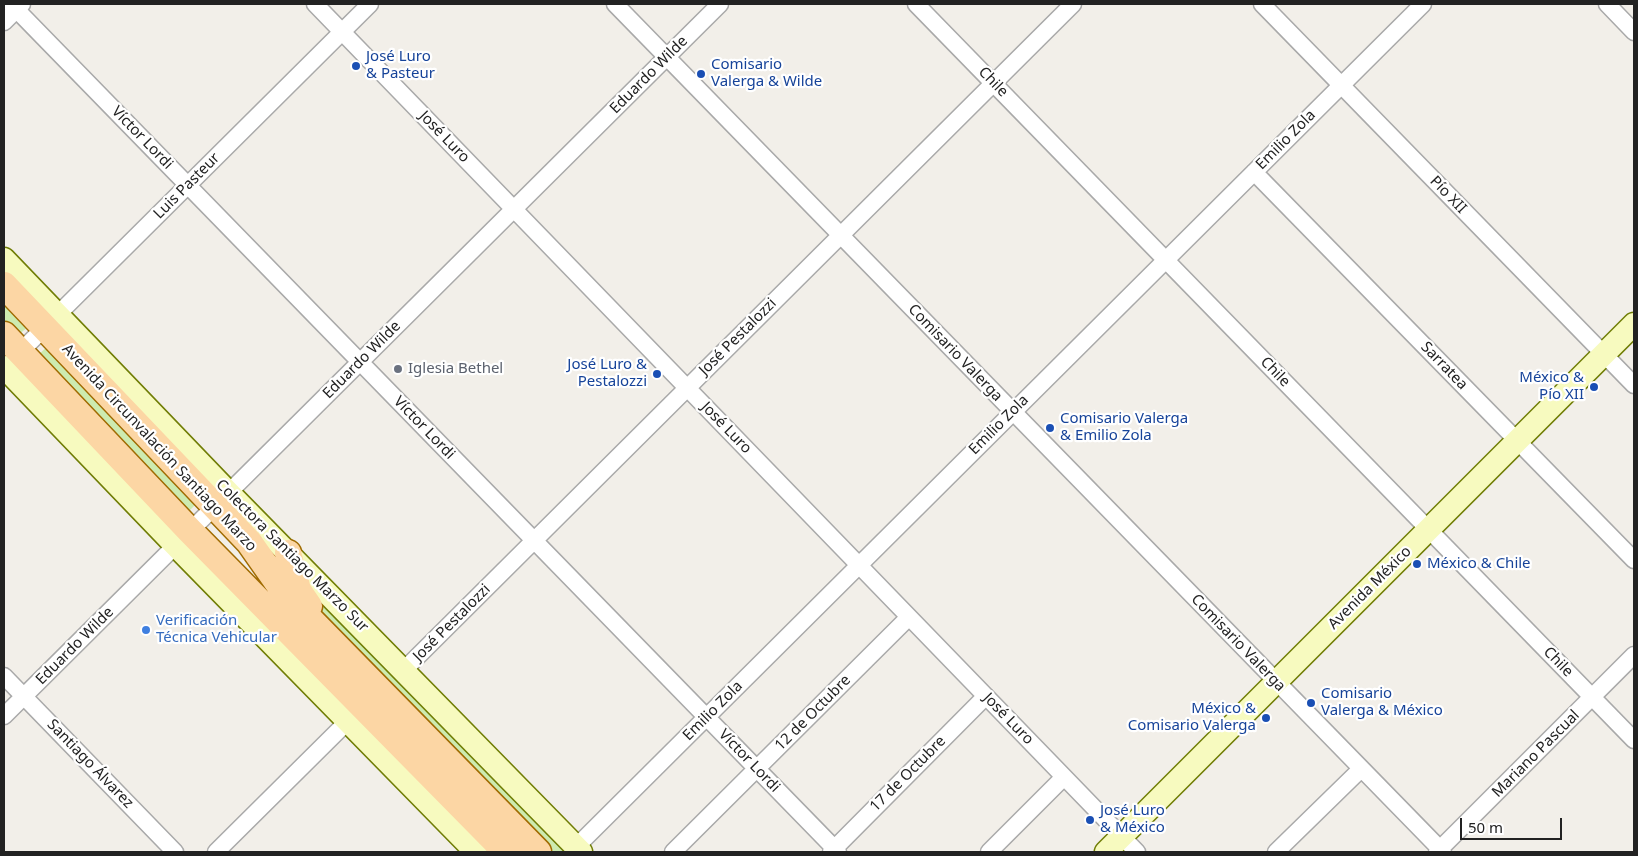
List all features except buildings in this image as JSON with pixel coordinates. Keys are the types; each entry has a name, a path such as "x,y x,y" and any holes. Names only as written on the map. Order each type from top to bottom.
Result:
{"main road":[{"name":"Avenida Circunvalación Santiago Marzo","path":"4,285 51,321 222,500 288,597 538,852"},
{"path":"7,358 183,538 506,852"},
{"path":"288,552 297,586 303,599 349,648 385,697"}],"street":[{"name":"José Luro","path":"316,4 1064,777 1121,847"},
{"name":"Luis Pasteur","path":"7,358 51,321 370,4"},
{"name":"Comisario Valerga","path":"615,4 1440,851"},
{"name":"Eduardo Wilde","path":"4,716 720,4"},
{"name":"Chile","path":"916,4 1634,740"},
{"name":"José Pestalozzi","path":"404,670 1073,4"},
{"name":"Pío XII","path":"1262,4 1634,386"},
{"name":"Emilio Zola","path":"579,850 706,717 1423,4"},
{"path":"1607,4 1634,32"},
{"path":"4,22 16,6"},
{"name":"Víctor Lordi","path":"16,6 188,186 835,851"},
{"name":"Sarratea","path":"1254,172 1634,560"},
{"path":"4,259 51,321"},
{"name":"Avenida México","path":"1121,847 1276,682 1634,324"},
{"name":"Colectora Santiago Marzo Sur","path":"222,500 288,552 579,850"},
{"path":"183,538 348,721 476,852"},
{"name":"12 de Octubre","path":"674,852 909,617"},
{"name":"Mariano Pascual","path":"1440,851 1634,655"},
{"name":"Santiago Álvarez","path":"4,676 175,852"},
{"name":"17 de Octubre","path":"835,851 986,696"},
{"path":"216,852 348,721"},
{"path":"1276,852 1361,769"},
{"path":"989,852 1064,777"}],"green space":[{"path":"4,296 28,327 18,335 4,324"},
{"path":"48,346 197,503 187,513 38,355"},
{"path":"299,573 574,852 548,852 311,602"}],"place":[{"name":"José Luro & Pasteur","path":"356,66"},
{"name":"Comisario Valerga & Wilde","path":"701,74"},
{"name":"Iglesia Bethel","path":"398,369"},
{"name":"José Luro & Pestalozzi","path":"657,374"},
{"name":"México & Pío XII","path":"1594,387"},
{"name":"Comisario Valerga & Emilio Zola","path":"1050,428"},
{"name":"México & Chile","path":"1417,564"},
{"name":"Verificación Técnica Vehicular","path":"146,630"},
{"name":"Comisario Valerga & México","path":"1311,703"},
{"name":"México & Comisario Valerga","path":"1266,718"},
{"name":"José Luro & México","path":"1090,820"}]}
